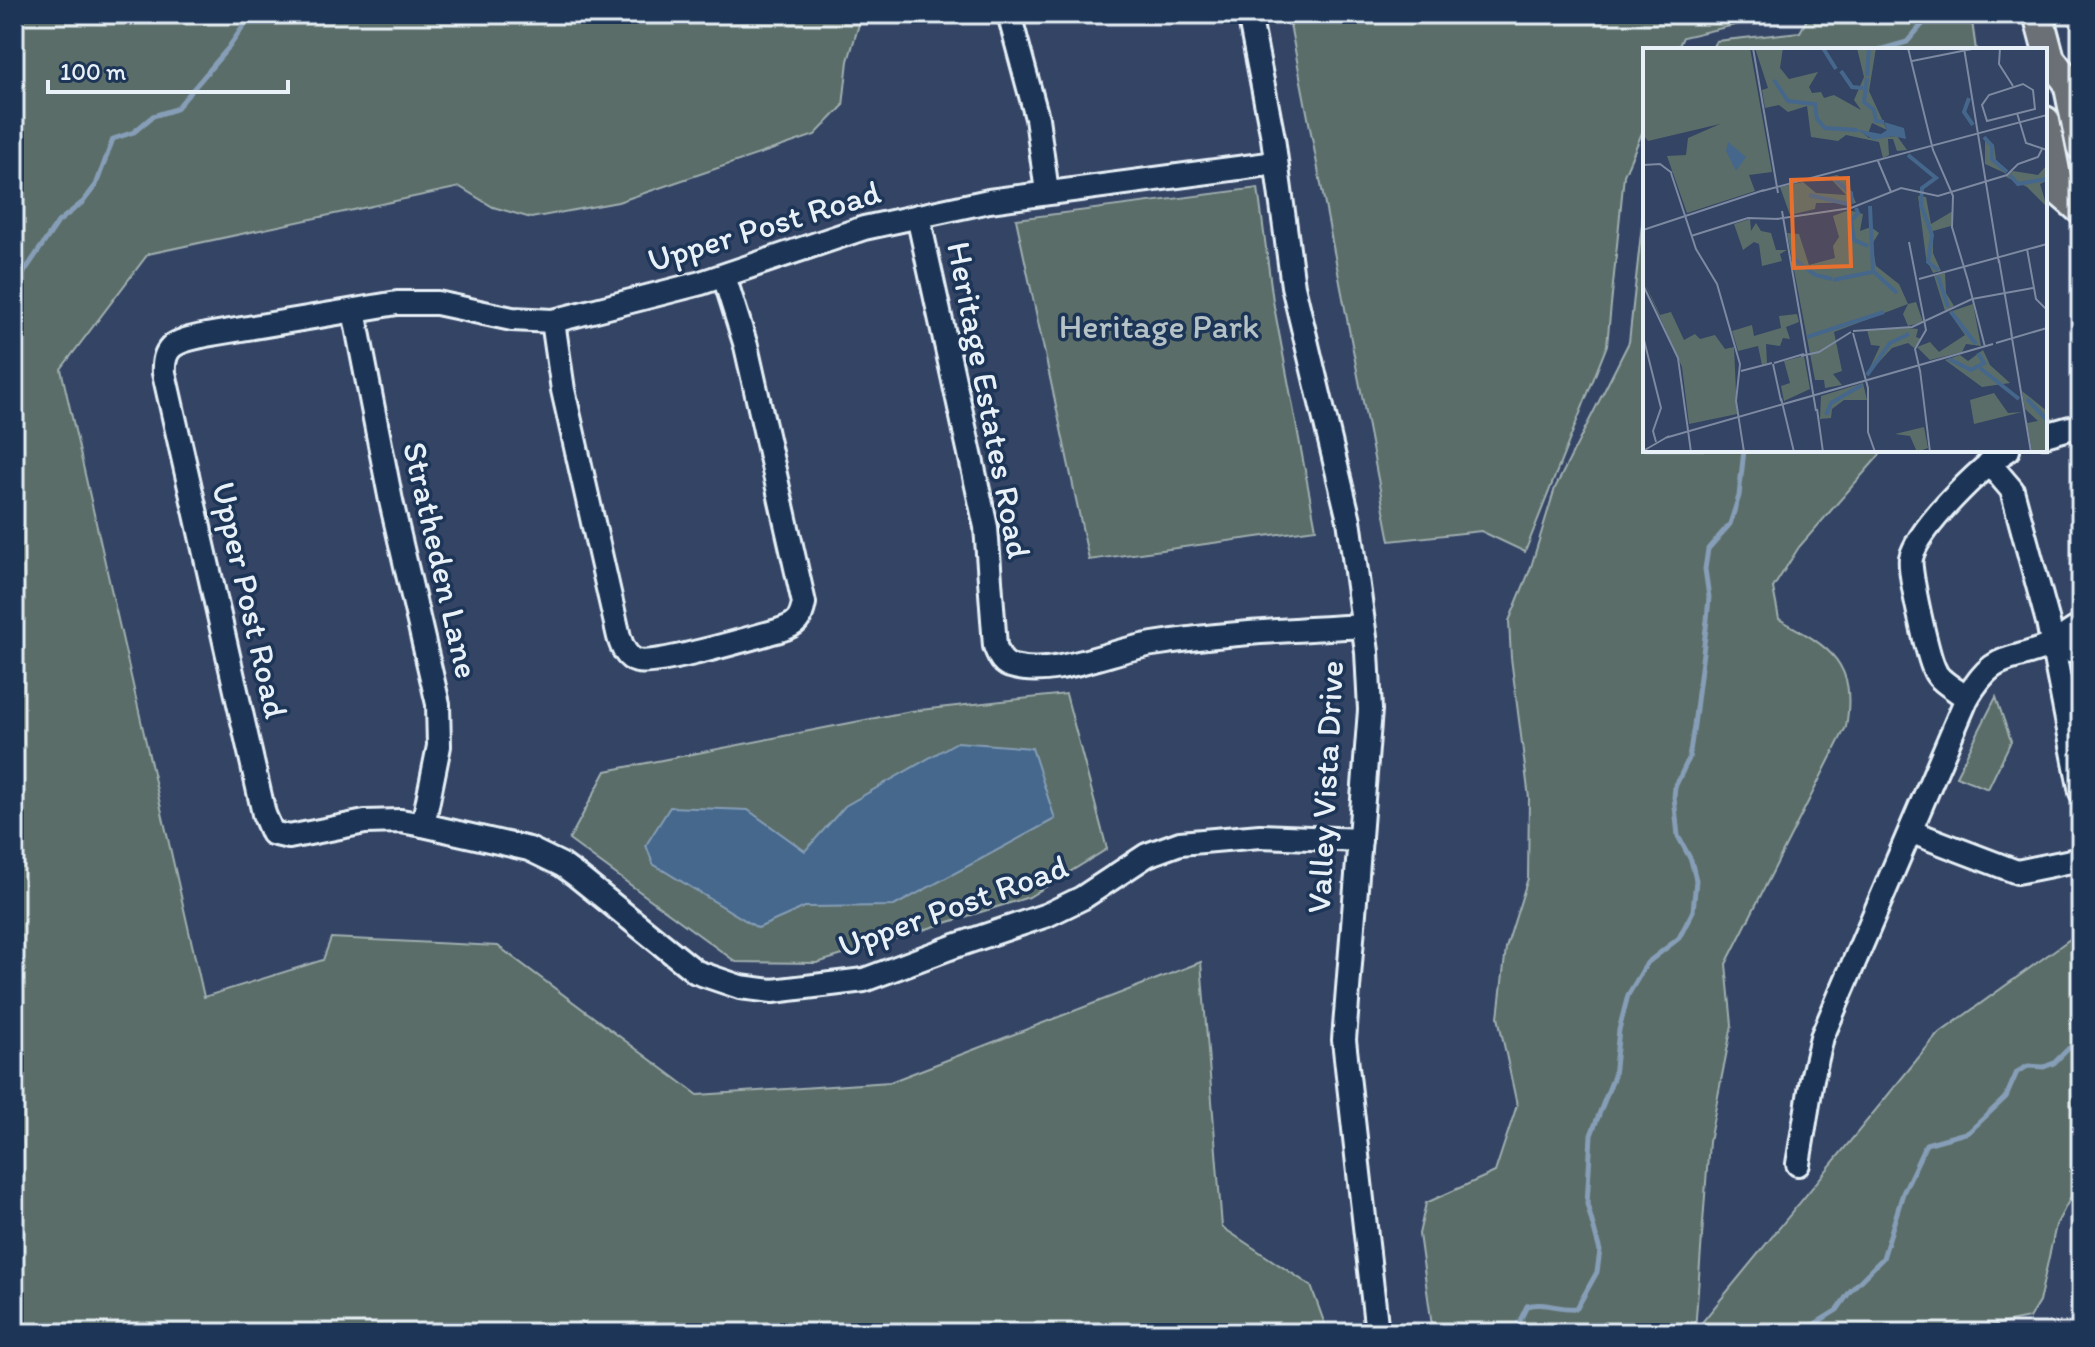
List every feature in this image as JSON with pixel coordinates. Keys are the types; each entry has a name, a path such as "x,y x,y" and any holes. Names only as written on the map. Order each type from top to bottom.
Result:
{"main road":[{"path":"2038,14 2045,48"},
{"path":"2048,65 2068,82 2081,146"},
{"path":"2047,131 2059,191 2081,210"}],"street":[{"path":"1009,14 1037,118 1047,192"},
{"name":"Valley Vista Drive","path":"1249,14 1276,163 1293,286 1349,520 1367,652 1370,710 1344,1040 1377,1333"},
{"name":"Upper Post Road","path":"1276,163 1047,192 918,216 851,231 724,276 553,321 512,319 437,303 397,303 187,339 175,343 168,351 163,360 164,373 216,612 272,833 289,837 365,822 401,821 529,849 547,856 577,876 696,972 740,987 773,991 864,980 1047,915 1073,903 1147,855 1180,843 1260,836 1360,840"},
{"name":"Heritage Estates Road","path":"918,216 986,527 995,646 1005,664 1016,668 1051,667 1165,642 1363,626"},
{"path":"553,321 563,390 619,637 628,655 635,660 659,660 780,630 794,625 802,616 804,603 746,346 724,276"},
{"name":"Stratheden Lane","path":"354,311 388,487 438,704 439,746 423,825"},
{"path":"2047,434 2070,428"},
{"path":"1967,698 1935,674 1910,567 1922,533 1989,463 2005,452"},
{"path":"1989,463 2012,490 2052,645 2081,792"},
{"path":"1798,1164 1822,1037 1967,698 1981,674 1999,661 2052,645 2067,632 2081,626"},
{"path":"2052,645 2081,649"},
{"path":"1912,832 2017,872 2081,859"}],"green space":[{"path":"14,14 862,14 848,61 843,106 815,135 618,202 531,218 493,207 460,187 148,254 61,369 204,997 323,960 331,938 498,946 698,1095 890,1082 1201,962 1222,1227 1311,1286 1328,1333 14,1333"},
{"path":"1288,14 1782,14 1683,37 1678,48 1643,48 1643,131 1624,175 1607,345 1525,552 1481,531 1390,541"},
{"path":"1810,14 1971,14 1976,48 1712,48 1716,41 1800,32"},
{"name":"Heritage Park","path":"1258,188 1273,301 1316,529 1089,560 1016,219"},
{"path":"1643,215 1643,452 1882,452 1799,547 1773,588 1779,619 1826,649 1843,672 1848,705 1846,727 1726,964 1732,1025 1709,1142 1695,1331 1937,1035 2081,931 2081,1178 2056,1225 2039,1302 2029,1318 1956,1333 1433,1333 1419,1234 1426,1203 1495,1172 1517,1105 1498,1017 1506,948 1528,878 1529,798 1509,621 1530,570 1555,488 1629,342"},
{"path":"1066,694 1107,849 1029,897 817,963 736,962 569,840 606,771 911,711"},
{"path":"1996,697 2011,741 1988,789 1956,776"}],"water":[{"path":"957,742 1032,748 1055,819 894,906 805,907 758,928 653,864 646,845 670,807 748,810 805,851 845,806"}],"waterway":[{"path":"14,287 58,222 83,202 96,185 113,139 134,132 153,116 176,109 229,47 252,14"},
{"path":"1886,48 1907,42 1926,20 1942,14"},
{"path":"1514,1333 1527,1306 1539,1304 1577,1308 1597,1272 1600,1251 1587,1204 1591,1135 1614,1076 1619,1030 1628,995 1647,963 1679,938 1693,911 1696,880 1691,860 1678,836 1675,787 1689,758 1694,725 1709,597 1705,569 1708,549 1730,524 1739,496 1744,452"},
{"path":"1800,1333 1837,1310 1851,1290 1883,1258 1903,1193 1926,1144 1969,1132 2006,1097 2017,1072 2028,1066 2044,1067 2054,1063 2069,1048 2081,1042"}]}
